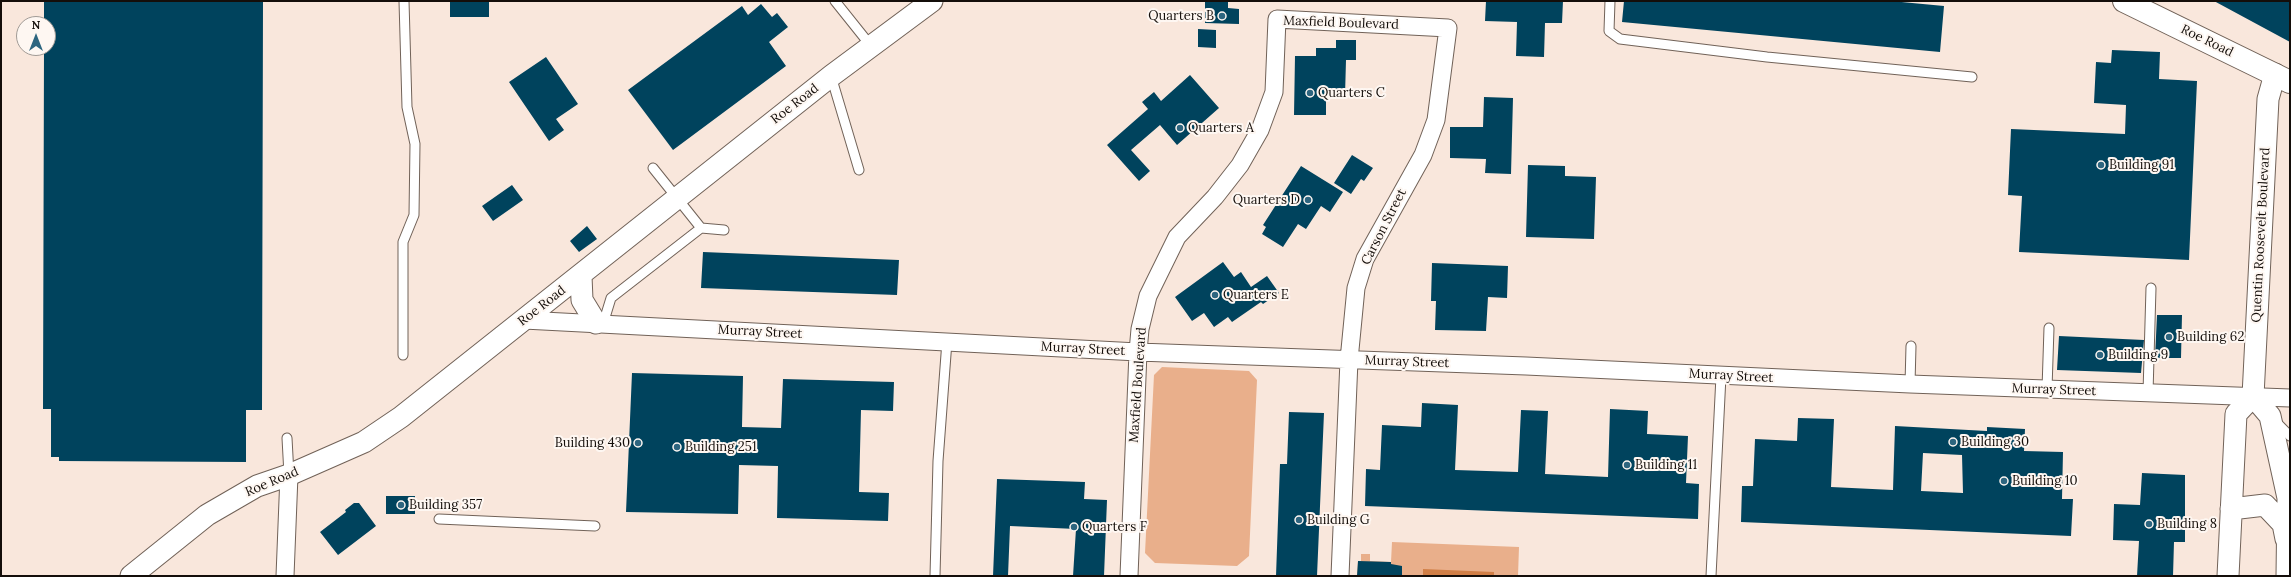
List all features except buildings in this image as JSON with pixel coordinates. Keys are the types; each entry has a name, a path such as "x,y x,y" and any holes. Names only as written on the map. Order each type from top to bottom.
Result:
{"main road":[{"name":"Roe Road","path":"2124,1 2282,78"}],"street":[{"name":"Roe Road","path":"131,576 207,515 257,486 289,475 364,442 401,417 581,276 677,197 831,76 932,1"},
{"name":"Maxfield Boulevard","path":"1129,576 1138,352 1140,329 1148,296 1166,256 1177,237 1215,197 1236,170 1260,130 1274,92 1277,19 1448,28"},
{"name":"Carson Street","path":"1340,576 1350,360 1356,288 1365,259 1423,155 1436,120 1448,28"},
{"name":"Quentin Roosevelt Boulevard","path":"2253,396 2268,99 2282,78"},
{"path":"581,276 582,300 599,323"},
{"name":"Murray Street","path":"524,320 1138,352 2290,398"},
{"path":"2228,576 2236,414 2253,396 2270,416 2288,498 2286,576"},
{"path":"285,576 289,475"},
{"path":"2231,509 2265,505 2282,524 2288,543"}],"lane":[{"path":"403,355 403,242 414,215 415,144 407,107 404,1"},
{"path":"835,1 871,46"},
{"path":"1610,1 1609,31 1620,39 1767,57 1972,76"},
{"path":"831,76 860,170"},
{"path":"653,168 701,228"},
{"path":"599,323 611,298 701,228 724,230"},
{"path":"2148,393 2151,288"},
{"path":"2047,389 2049,328"},
{"path":"935,576 938,461 947,341"},
{"path":"1910,384 1911,346"},
{"path":"1711,576 1721,376"},
{"path":"2270,416 2290,436"},
{"path":"287,438 289,475"},
{"path":"439,520 595,526"}],"shaded area":[{"path":"1162,367 1249,371 1257,380 1249,556 1237,566 1155,563 1145,553 1154,375"},
{"path":"1392,542 1519,547 1518,576 1357,576 1358,561 1361,561 1361,554 1370,554 1370,561 1391,562"},
{"path":"1423,569 1494,572 1494,576 1423,576"}],"place":[{"name":"Quarters B","path":"1222,16"},
{"name":"Quarters C","path":"1310,93"},
{"name":"Quarters A","path":"1180,128"},
{"name":"Building 91","path":"2101,165"},
{"name":"Quarters D","path":"1308,200"},
{"name":"Quarters E","path":"1215,295"},
{"name":"Building 62","path":"2169,337"},
{"name":"Building 9","path":"2100,355"},
{"name":"Building 30","path":"1953,442"},
{"name":"Building 430","path":"638,443"},
{"name":"Building 251","path":"677,447"},
{"name":"Building 11","path":"1627,465"},
{"name":"Building 10","path":"2004,481"},
{"name":"Building 357","path":"401,505"},
{"name":"Building G","path":"1299,520"},
{"name":"Building 8","path":"2149,524"},
{"name":"Quarters F","path":"1074,527"}]}
